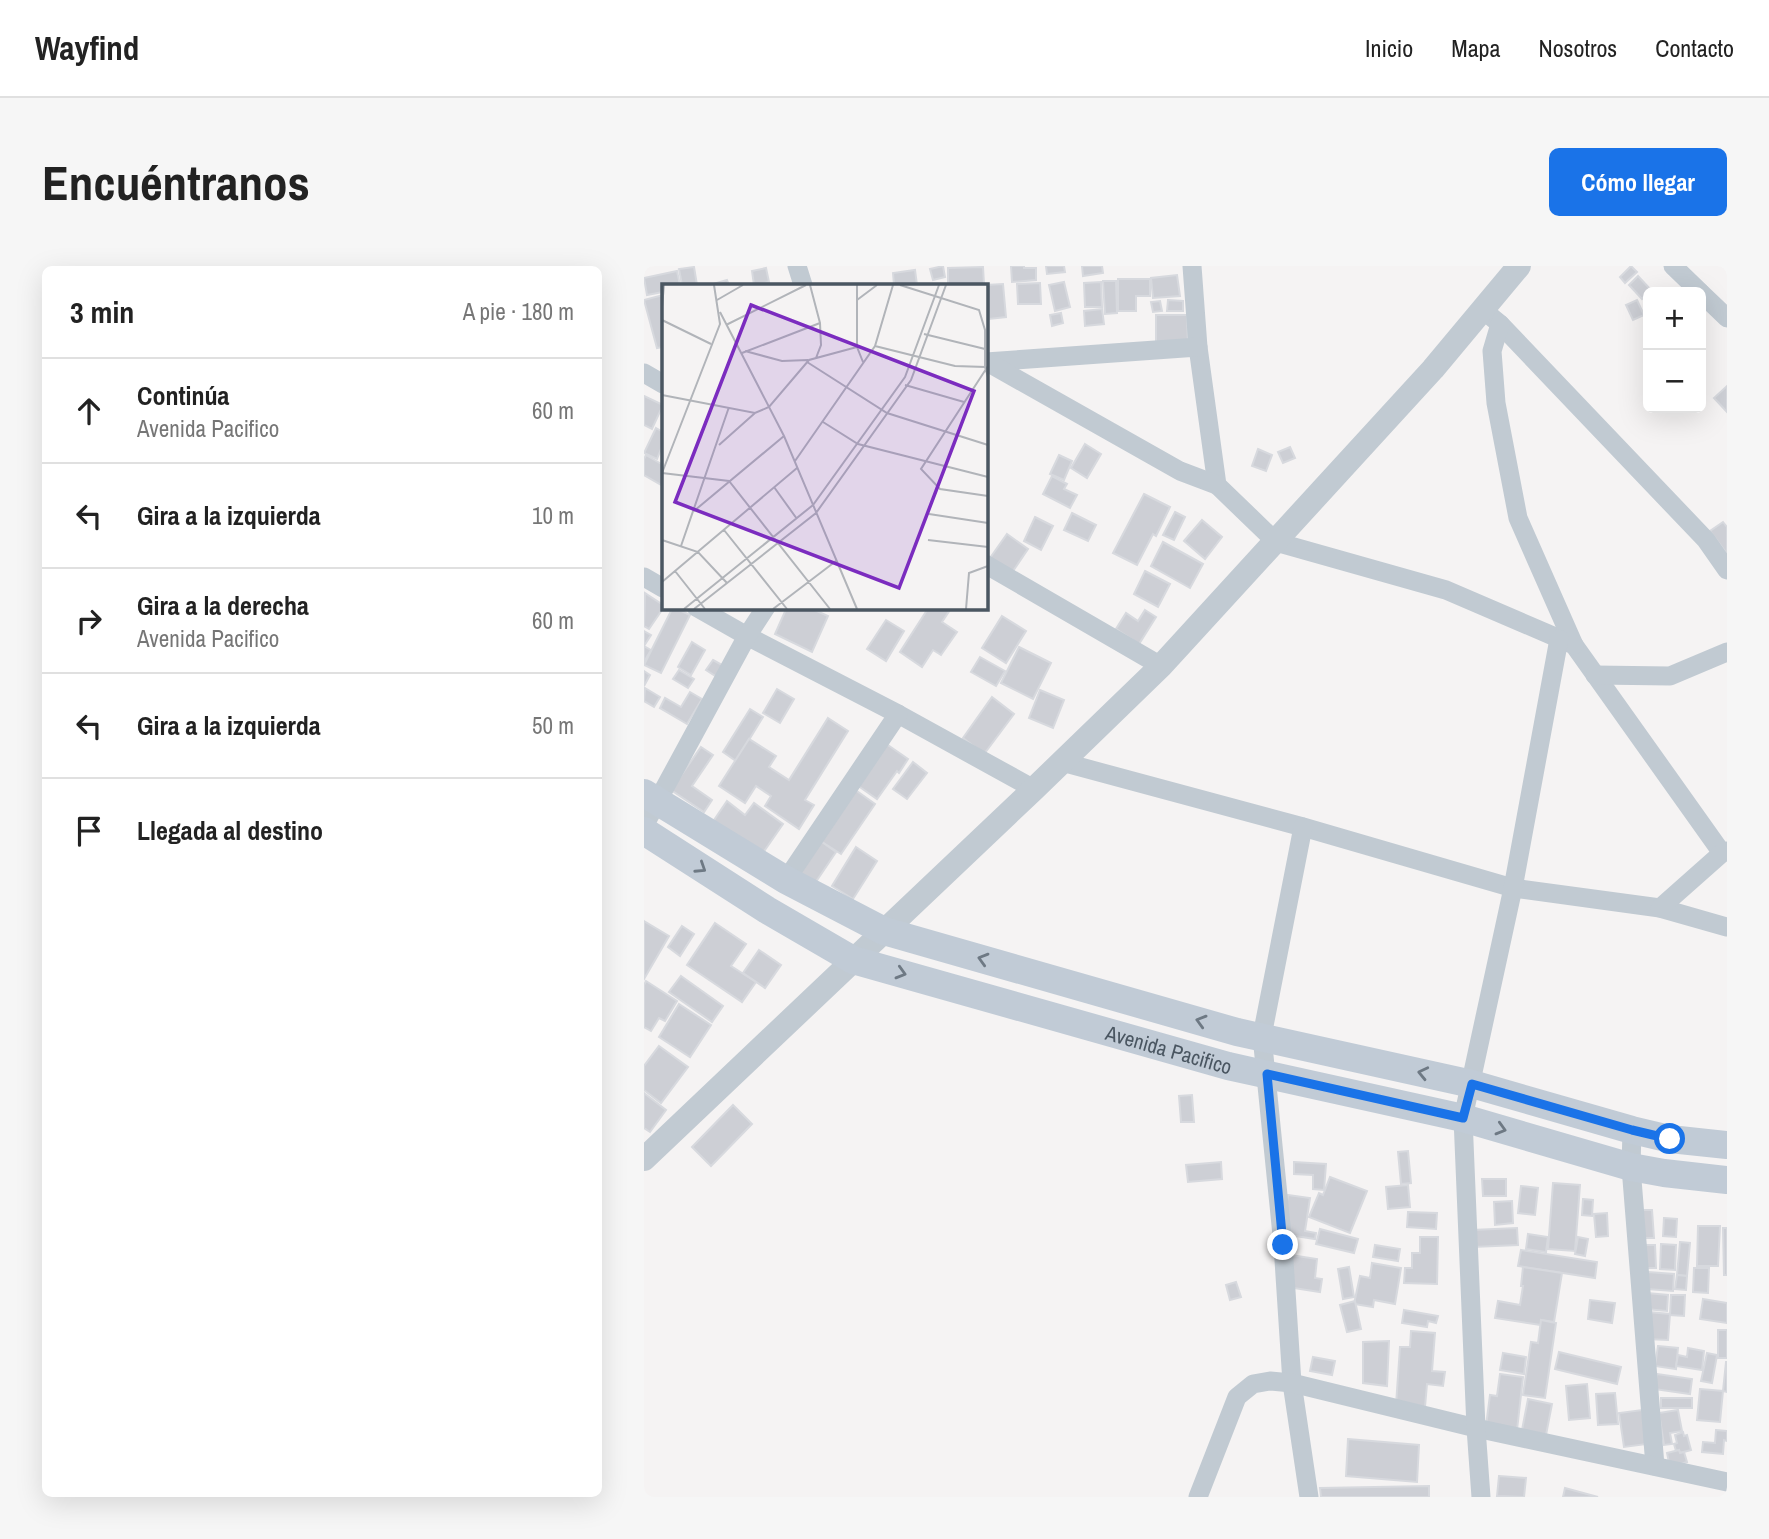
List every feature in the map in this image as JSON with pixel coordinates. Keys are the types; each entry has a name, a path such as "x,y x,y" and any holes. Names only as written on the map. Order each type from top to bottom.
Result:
{"main road":[{"name":"Avenida Pacifico","path":"651,797 786,880 884,931 1237,1031 1472,1084 1670,1139 1727,1145"},
{"name":"Avenida Pacifico","path":"644,828 766,910 853,960 1228,1066 1463,1118 1631,1167 1727,1180"}],"street":[{"path":"797,266 803,284"},
{"path":"1192,266 1198,347 1217,485"},
{"path":"649,1147 884,931 1161,666 1433,369 1491,317 1519,266"},
{"path":"1673,266 1696,287"},
{"path":"1706,297 1727,318"},
{"path":"1491,317 1706,540 1727,570"},
{"path":"1491,317 1496,403 1518,518 1567,642 1595,675 1724,852 1660,908"},
{"path":"987,362 1198,347"},
{"path":"987,363 1181,471 1217,485 1276,541 1446,590 1567,642"},
{"path":"644,367 662,366"},
{"path":"644,373 662,383"},
{"path":"987,565 1161,666"},
{"path":"644,577 662,587"},
{"path":"700,609 1034,789"},
{"path":"644,828 651,797 764,609"},
{"path":"1481,1497 1463,1118 1567,642"},
{"path":"1595,675 1670,676 1727,652"},
{"path":"786,880 898,714"},
{"path":"1062,762 1303,827 1513,888 1660,908 1727,927"},
{"path":"1303,827 1262,1036 1283,1245 1292,1383 1310,1497"},
{"path":"1632,1130 1631,1167 1655,1466"},
{"path":"1198,1497 1237,1397 1253,1384 1270,1381 1292,1383 1476,1428 1727,1482"}],"building":[{"path":"943,266 945,277 933,280 930,269"},
{"path":"1011,266 1036,268 1036,280 1012,282"},
{"path":"1046,266 1064,266 1065,272 1047,274"},
{"path":"1082,266 1102,266 1103,273 1083,276"},
{"path":"1631,266 1637,272 1625,283 1620,277"},
{"path":"694,267 697,284 682,284 679,269"},
{"path":"983,267 984,284 948,284 948,268"},
{"path":"766,268 769,282 754,284 752,271"},
{"path":"915,270 917,284 894,284 893,273"},
{"path":"677,271 680,284 662,284 662,292 647,295 644,278"},
{"path":"1177,275 1180,296 1153,298 1151,278"},
{"path":"1638,276 1648,287 1643,287 1642,299 1629,285"},
{"path":"1118,279 1150,279 1150,296 1136,296 1136,311 1118,311"},
{"path":"727,280 729,284 713,284"},
{"path":"1103,281 1116,281 1117,313 1105,314"},
{"path":"1064,282 1070,307 1055,311 1049,285"},
{"path":"1101,282 1102,307 1085,307 1084,283"},
{"path":"1040,283 1041,304 1018,304 1017,284"},
{"path":"1003,284 1006,317 989,319 987,285"},
{"path":"662,295 662,347 657,348 644,300"},
{"path":"1168,300 1183,301 1183,311 1167,311"},
{"path":"1637,300 1643,315 1633,320 1626,305"},
{"path":"1160,301 1162,311 1153,312 1151,302"},
{"path":"1102,309 1104,324 1085,326 1084,311"},
{"path":"1061,313 1063,323 1052,326 1050,315"},
{"path":"1156,315 1187,315 1188,344 1156,344"},
{"path":"1727,386 1727,412 1714,398"},
{"path":"644,396 662,405 662,407 652,429 644,425"},
{"path":"656,428 662,431 662,446 657,459 644,453"},
{"path":"1085,444 1101,454 1087,478 1071,468"},
{"path":"1290,447 1295,458 1283,463 1278,452"},
{"path":"1258,449 1272,455 1266,471 1252,466"},
{"path":"646,455 662,464 662,485 644,475"},
{"path":"1059,455 1072,461 1064,480 1050,474"},
{"path":"1052,476 1067,484 1064,489 1077,495 1070,508 1043,494"},
{"path":"1144,494 1170,507 1156,536 1153,534 1137,565 1113,553"},
{"path":"1175,512 1185,517 1174,540 1163,535"},
{"path":"1072,513 1096,525 1088,541 1064,530"},
{"path":"1035,517 1053,526 1041,550 1024,541"},
{"path":"1202,520 1222,537 1205,559 1184,541"},
{"path":"1723,522 1727,527 1727,554 1710,531"},
{"path":"1007,534 1028,549 1011,574 990,558"},
{"path":"1163,542 1203,564 1190,588 1151,566"},
{"path":"1145,571 1170,584 1158,607 1134,594"},
{"path":"645,593 662,604 663,609 649,629 644,626"},
{"path":"672,609 690,615 661,673 644,665"},
{"path":"786,609 812,609 828,616 812,652 775,634"},
{"path":"928,609 951,609 942,622 957,632 941,655 933,650 922,667 900,652"},
{"path":"1145,610 1156,617 1139,644 1116,629 1126,613 1138,621"},
{"path":"1002,616 1026,631 1006,663 982,648"},
{"path":"886,620 904,631 886,661 867,649"},
{"path":"644,631 651,635 644,646"},
{"path":"692,642 705,650 691,675 678,667"},
{"path":"644,646 651,650 644,662"},
{"path":"1019,647 1051,663 1033,699 1001,683"},
{"path":"980,657 1005,671 996,686 971,672"},
{"path":"713,660 724,666 717,677 706,670"},
{"path":"679,670 694,679 688,688 673,679"},
{"path":"644,671 650,675 644,686"},
{"path":"645,688 660,697 654,707 644,701"},
{"path":"777,689 794,699 780,723 763,713"},
{"path":"1040,690 1064,700 1053,728 1029,718"},
{"path":"690,692 702,699 687,724 660,708 665,698 681,707"},
{"path":"992,697 1014,714 984,754 963,738"},
{"path":"750,709 763,717 736,761 723,752"},
{"path":"828,718 848,731 805,800 814,805 799,829 765,806 771,796 756,786 745,803 719,786 749,739 776,756 769,767 789,780"},
{"path":"885,743 908,759 877,799 857,785"},
{"path":"701,747 713,755 692,786 712,800 704,812 671,790"},
{"path":"913,762 927,773 907,799 893,789"},
{"path":"854,789 875,804 841,854 819,840"},
{"path":"727,801 745,815 754,803 783,824 760,857 712,823"},
{"path":"819,840 836,852 811,889 794,877"},
{"path":"856,847 877,861 853,899 832,886"},
{"path":"644,921 669,936 644,979"},
{"path":"715,923 746,944 731,966 756,982 742,1002 687,965"},
{"path":"682,926 694,934 680,956 668,947"},
{"path":"759,950 781,965 765,988 743,973"},
{"path":"681,976 723,1006 712,1022 669,992"},
{"path":"646,981 677,1001 665,1021 659,1018 651,1031 644,1027"},
{"path":"679,1004 711,1025 690,1057 659,1037"},
{"path":"659,1046 688,1067 661,1103 644,1090 644,1066"},
{"path":"644,1093 666,1110 650,1132 644,1128"},
{"path":"1192,1095 1194,1122 1181,1122 1179,1096"},
{"path":"733,1105 752,1124 711,1166 692,1147"},
{"path":"1408,1151 1411,1183 1401,1184 1398,1152"},
{"path":"1221,1162 1222,1179 1188,1182 1186,1165"},
{"path":"1294,1162 1326,1164 1324,1190 1313,1189 1313,1175 1294,1174"},
{"path":"1330,1177 1367,1191 1350,1233 1309,1217 1319,1193 1323,1195"},
{"path":"1482,1179 1506,1179 1506,1196 1483,1196"},
{"path":"1553,1183 1580,1185 1575,1251 1548,1249"},
{"path":"1408,1185 1410,1207 1388,1209 1386,1187"},
{"path":"1521,1186 1538,1188 1535,1215 1518,1213"},
{"path":"1288,1195 1310,1198 1305,1231 1316,1233 1315,1239 1282,1234"},
{"path":"1583,1199 1593,1200 1592,1216 1582,1215"},
{"path":"1512,1201 1513,1223 1495,1225 1494,1202"},
{"path":"1638,1210 1652,1210 1654,1238 1640,1238"},
{"path":"1408,1212 1437,1213 1436,1229 1407,1227"},
{"path":"1607,1213 1608,1236 1596,1237 1594,1214"},
{"path":"1664,1218 1677,1219 1676,1237 1663,1236"},
{"path":"1698,1226 1720,1226 1718,1266 1697,1266"},
{"path":"1517,1228 1518,1245 1473,1247 1472,1230"},
{"path":"1723,1228 1727,1228 1727,1275 1724,1275"},
{"path":"1320,1229 1358,1239 1354,1253 1316,1244"},
{"path":"1528,1234 1548,1237 1546,1252 1526,1249"},
{"path":"1420,1237 1438,1237 1437,1284 1404,1283 1405,1268 1412,1268 1412,1253 1420,1253"},
{"path":"1578,1237 1588,1239 1585,1256 1575,1254"},
{"path":"1680,1242 1690,1243 1687,1276 1677,1275"},
{"path":"1661,1244 1676,1245 1675,1270 1660,1269"},
{"path":"1375,1245 1400,1249 1398,1261 1373,1257"},
{"path":"1642,1245 1655,1245 1656,1268 1642,1268"},
{"path":"1521,1250 1597,1262 1595,1278 1518,1266"},
{"path":"1291,1255 1317,1259 1315,1278 1322,1279 1320,1292 1287,1287"},
{"path":"1372,1263 1401,1268 1395,1304 1374,1300 1373,1307 1354,1304 1360,1276 1370,1278"},
{"path":"1349,1267 1354,1297 1343,1299 1338,1269"},
{"path":"1523,1267 1562,1273 1554,1322 1541,1320 1541,1325 1495,1318 1498,1301 1520,1305"},
{"path":"1694,1268 1709,1268 1708,1293 1693,1292"},
{"path":"1648,1272 1674,1274 1673,1291 1647,1289"},
{"path":"1677,1275 1687,1276 1686,1290 1675,1289"},
{"path":"1236,1282 1241,1297 1230,1300 1226,1285"},
{"path":"1647,1293 1668,1295 1667,1311 1646,1309"},
{"path":"1671,1295 1685,1295 1684,1316 1670,1315"},
{"path":"1703,1299 1727,1303 1727,1323 1700,1319"},
{"path":"1590,1300 1615,1303 1612,1323 1588,1319"},
{"path":"1355,1301 1361,1329 1347,1332 1340,1305"},
{"path":"1404,1310 1438,1316 1436,1323 1428,1321 1427,1327 1402,1323"},
{"path":"1648,1312 1670,1314 1668,1340 1646,1339"},
{"path":"1541,1320 1556,1323 1545,1398 1523,1395 1531,1342 1538,1343"},
{"path":"1718,1330 1727,1330 1727,1358 1718,1358"},
{"path":"1411,1331 1435,1333 1432,1371 1445,1372 1443,1386 1427,1384 1425,1407 1396,1405 1400,1347 1410,1347"},
{"path":"1389,1341 1387,1386 1363,1383 1363,1342"},
{"path":"1658,1346 1678,1348 1676,1369 1655,1366"},
{"path":"1688,1348 1704,1351 1702,1370 1676,1366 1678,1355 1687,1357"},
{"path":"1559,1352 1621,1367 1617,1384 1555,1369"},
{"path":"1503,1353 1526,1357 1524,1374 1500,1370"},
{"path":"1707,1353 1717,1355 1712,1383 1701,1381"},
{"path":"1313,1357 1335,1361 1332,1375 1310,1371"},
{"path":"1727,1362 1727,1392 1723,1391"},
{"path":"1500,1374 1523,1377 1517,1430 1486,1426 1490,1395 1497,1396"},
{"path":"1657,1374 1692,1379 1690,1394 1654,1389"},
{"path":"1587,1384 1590,1418 1569,1420 1566,1386"},
{"path":"1700,1389 1723,1391 1720,1422 1697,1420"},
{"path":"1615,1393 1618,1424 1598,1425 1596,1394"},
{"path":"1661,1398 1692,1398 1692,1408 1661,1408"},
{"path":"1528,1399 1552,1404 1546,1435 1522,1430"},
{"path":"1642,1410 1647,1444 1624,1447 1619,1413"},
{"path":"1678,1410 1682,1431 1670,1433 1672,1444 1664,1445 1659,1413"},
{"path":"1716,1430 1727,1431 1723,1454 1702,1452 1703,1442 1715,1443"},
{"path":"1683,1432 1684,1436 1687,1435 1691,1450 1680,1453 1679,1450 1676,1451 1674,1444 1677,1443 1675,1435"},
{"path":"1348,1439 1419,1445 1417,1482 1346,1476"},
{"path":"1679,1450 1680,1453 1684,1452 1687,1462 1670,1467 1667,1453"},
{"path":"1499,1476 1526,1478 1524,1497 1497,1496"},
{"path":"1429,1486 1429,1497 1321,1497 1320,1488"},
{"path":"1565,1488 1598,1497 1563,1497"}],"route":[{"path":"1283,1245 1267,1074 1463,1118 1472,1084 1670,1139"}]}
